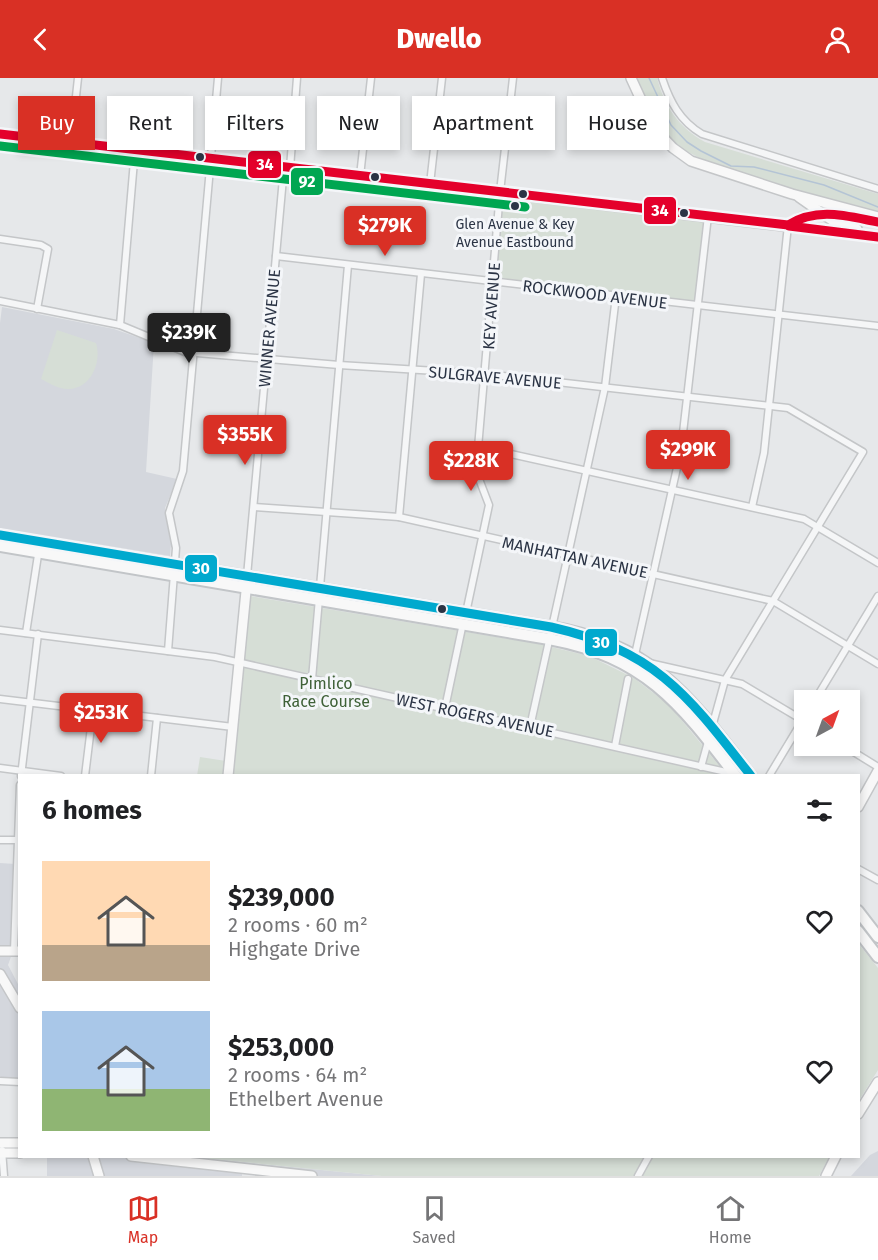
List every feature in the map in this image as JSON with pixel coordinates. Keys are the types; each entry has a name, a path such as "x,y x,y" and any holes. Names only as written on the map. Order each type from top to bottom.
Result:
{"main road":[{"path":"0,535 39,547 174,576 549,639 591,649 632,668 671,697 735,774"},
{"path":"0,546 39,547 176,564 551,627 601,639 648,663 680,688 750,774"},
{"path":"860,914 878,937"},
{"path":"860,934 878,957"}],"street":[{"path":"76,96 78,78"},
{"path":"168,651 176,564 170,508 182,478 218,78"},
{"name":"WINNER AVENUE","path":"228,774 276,256 297,78"},
{"path":"360,176 371,78"},
{"path":"430,184 442,78"},
{"name":"KEY AVENUE","path":"444,708 489,502 477,475 500,192 513,78"},
{"path":"631,78 654,128 682,156 702,166 792,194 878,217"},
{"path":"662,78 683,119 702,134 878,189"},
{"path":"0,134 18,136"},
{"path":"120,325 135,150"},
{"path":"142,150 878,235"},
{"path":"792,194 842,226 878,235"},
{"path":"788,225 796,220 821,213 842,213 878,222"},
{"path":"632,668 672,489 688,396 708,216"},
{"path":"752,507 763,461 788,225"},
{"path":"0,239 41,244 48,249 37,309"},
{"name":"ROCKWOOD AVENUE","path":"276,256 878,326"},
{"path":"312,678 348,265"},
{"path":"399,518 421,274"},
{"path":"530,727 605,387 616,296"},
{"name":"SULGRAVE AVENUE","path":"0,301 120,325 177,349 193,352 339,365 485,374 769,405 792,410 863,453 818,526"},
{"path":"479,447 804,519 878,563"},
{"name":"MANHATTAN AVENUE","path":"254,507 399,518 773,602 878,664"},
{"path":"701,767 725,680 818,526"},
{"path":"26,633 39,547"},
{"path":"821,690 878,596"},
{"name":"WEST ROGERS AVENUE","path":"0,630 168,651 240,663 732,774"},
{"path":"0,768 21,773 38,634"},
{"path":"648,663 746,686 794,714"},
{"path":"615,746 628,679"},
{"path":"0,699 233,727"},
{"path":"85,774 93,711"},
{"path":"150,774 157,718"},
{"path":"770,774 794,736"},
{"path":"859,756 878,769 860,804"},
{"path":"869,790 878,783"},
{"path":"0,951 17,951 16,840 18,812"},
{"path":"0,840 16,840"},
{"path":"860,869 878,880"},
{"path":"0,974 18,1005"},
{"path":"0,1081 18,1082"},
{"path":"860,1111 878,1082"},
{"path":"4,1176 1,1143 18,1143"},
{"path":"1,1153 18,1153"},
{"path":"94,1158 99,1176"},
{"path":"144,1158 243,1173 312,1176"},
{"path":"638,1176 649,1158"},
{"path":"826,1176 835,1158"}],"shaded area":[{"path":"2,307 114,329 154,343 146,472 177,479 165,508 171,544 170,556 0,528 0,323"},
{"path":"0,863 15,864 13,951 8,965 18,984 18,1082 3,1081 0,1076"},
{"path":"878,1151 878,1176 851,1176 870,1155"},
{"path":"47,1158 203,1158 381,1176 311,1176 242,1170 242,1176 47,1176"}],"green space":[{"path":"637,78 657,78 663,96 644,96"},
{"path":"669,107 687,130 705,142 878,194 878,213 765,182 705,160 681,148 669,138"},
{"path":"503,195 704,218 695,303 495,280"},
{"path":"57,330 96,343 97,358 93,373 89,379 76,388 61,388 41,379"},
{"name":"Pimlico Race Course","path":"250,596 539,644 589,656 634,678 669,705 726,774 232,774"},
{"path":"200,757 226,761 224,774 197,774"},
{"path":"860,946 878,968 878,1070 860,1099"},
{"path":"203,1158 828,1158 819,1176 382,1176"}],"waterway":[{"path":"649,78 671,125 687,142 701,151 731,166 754,167 824,185 878,207"}],"transit line":[{"name":"34","path":"0,134 788,225 810,216 832,214 878,222"},
{"name":"92","path":"0,146 525,207"},
{"name":"34","path":"789,226 878,237"},
{"name":"30","path":"0,535 551,627 587,637 618,649 644,663 666,680 708,722 749,774"}],"place":[{"name":"Glen Avenue & Key Avenue Eastbound","path":"515,206"}]}
